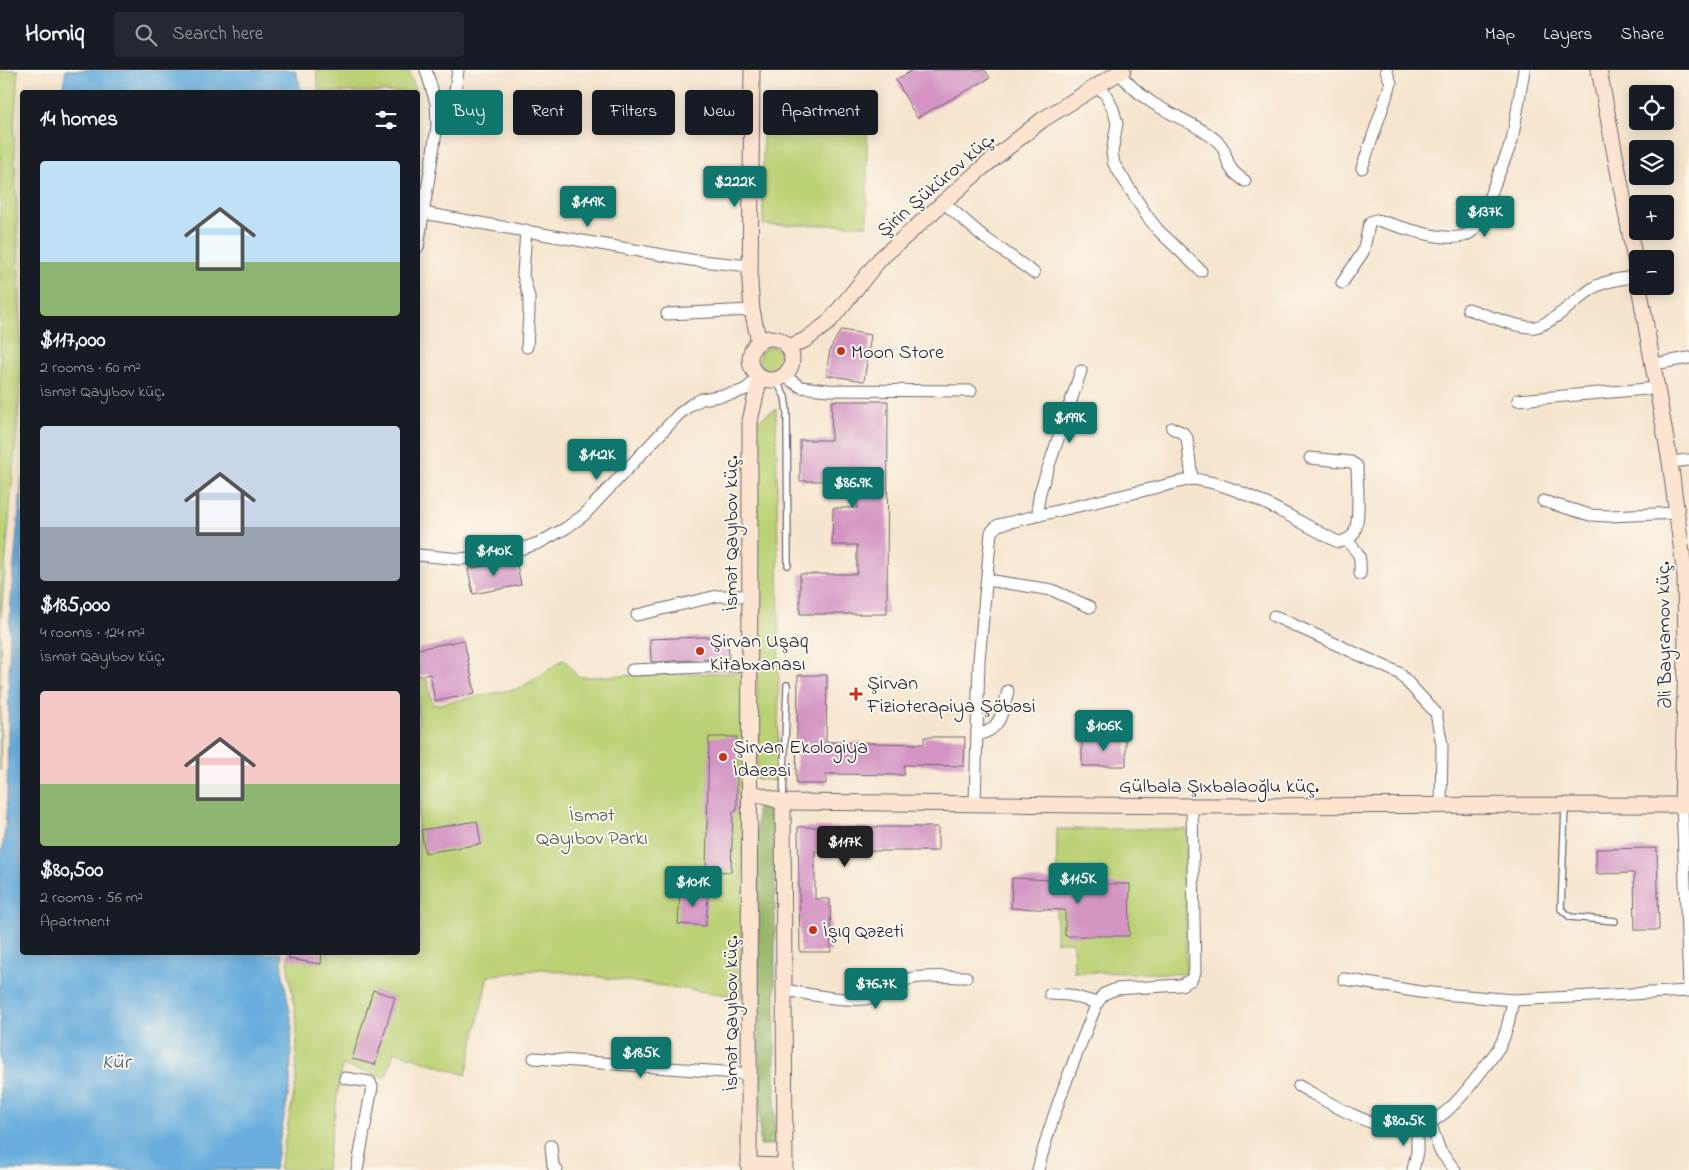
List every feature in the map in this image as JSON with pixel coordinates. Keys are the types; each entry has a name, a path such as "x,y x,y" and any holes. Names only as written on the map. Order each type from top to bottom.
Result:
{"street":[{"path":"426,70 435,100"},
{"path":"455,90 458,70"},
{"path":"752,70 750,266 752,310 759,342"},
{"path":"1362,168 1391,84 1386,70"},
{"path":"1342,283 1363,252 1369,225 1372,221 1377,220 1434,236 1458,238 1468,235 1475,229 1512,141 1524,70"},
{"path":"1599,70 1632,250"},
{"path":"1120,71 1134,90 1150,102 1206,132 1219,142 1226,152 1228,164 1233,172 1245,181"},
{"name":"Şirin Şükürov küç.","path":"789,347 805,340 828,324 880,259 982,168 1042,120 1120,71"},
{"path":"1097,85 1106,95 1117,123 1112,153 1114,164 1158,230 1201,271"},
{"path":"420,233 436,135"},
{"path":"943,202 985,238 1034,273"},
{"path":"423,213 691,260 750,266"},
{"path":"526,230 524,275 530,312 526,347"},
{"path":"1468,309 1521,326 1535,327 1547,322 1594,287 1606,282 1629,278"},
{"name":"Əli Bayramov küç.","path":"1641,295 1670,462 1685,576 1689,986"},
{"path":"667,314 752,310"},
{"path":"767,338 775,338 783,341 789,347 792,354 790,370 780,378 768,380 754,372 750,356 759,342 767,338"},
{"path":"1654,364 1689,358"},
{"path":"1039,515 1040,492 1081,371"},
{"path":"420,555 460,559 508,553 539,543 566,528 584,515 680,414 692,404 702,399 741,391 760,377"},
{"name":"İsmət Qayıbov küç.","path":"749,1168 750,421 760,377"},
{"path":"780,378 801,387 828,390 971,391"},
{"path":"1518,400 1658,388"},
{"path":"1172,428 1182,433 1186,438 1192,479"},
{"path":"975,804 979,660 991,532 998,525 1192,479 1207,480 1238,490 1338,542 1347,541 1354,534 1357,522 1356,466 1351,462 1310,458"},
{"path":"1670,462 1689,460"},
{"path":"1543,501 1590,515 1677,513"},
{"path":"1347,541 1360,553 1360,574"},
{"path":"987,580 1052,590 1090,607"},
{"path":"637,615 717,596 750,596"},
{"path":"1274,616 1399,673 1436,713 1442,745 1441,805"},
{"path":"632,670 750,665"},
{"path":"977,735 994,728 1000,718 1008,691"},
{"name":"Gülbala Şıxbalaoğlu küç.","path":"750,792 783,802 1192,806 1686,805"},
{"path":"749,1168 785,1168 783,802"},
{"path":"1038,1170 1044,1144 1059,1099 1097,1004 1104,994 1116,989 1181,985 1191,980 1195,972 1192,806"},
{"path":"784,990 863,999 876,997 900,982 912,978 966,976"},
{"path":"1344,979 1420,992 1513,1000 1689,991"},
{"path":"1050,994 1069,995 1097,1004"},
{"path":"1299,1086 1361,1119 1398,1130 1417,1128 1442,1115 1466,1092 1500,1046 1508,1028 1513,1000"},
{"path":"534,1058 750,1074"},
{"path":"345,1078 370,1082 372,1087 357,1170"},
{"path":"1430,1122 1440,1151 1455,1170"},
{"path":"1412,1170 1417,1152 1417,1128"},
{"path":"551,1146 556,1170"}],"lane":[{"path":"780,378 787,412 788,565"},
{"path":"783,802 787,685"},
{"path":"1565,805 1561,909 1570,917 1615,920"}],"green space":[{"path":"0,70 18,70 14,130 20,308 20,391 0,626"},
{"path":"316,70 408,70 415,90 319,90"},
{"path":"763,135 867,135 867,225 763,225"},
{"path":"771,347 779,351 783,359 779,367 771,371 763,367 759,359 763,351"},
{"path":"776,409 779,632 778,781 757,779 757,421"},
{"name":"İsmət Qayıbov Parkı","path":"564,659 578,677 744,672 742,997 542,969 488,976 466,1075 394,1051 386,1077 342,1065 326,1170 279,1170 296,1083 297,1022 288,968 288,955 420,955 420,681 427,679 433,705 521,688"},
{"path":"757,804 775,810 775,1145 760,1145"},
{"path":"1057,829 1186,829 1186,974 1074,972 1073,942 1056,942"}],"water":[{"path":"66,70 295,70 301,90 62,90"},
{"name":"Kür","path":"20,500 20,955 282,955 282,970 292,1023 290,1086 274,1170 0,1170 0,863 7,800 12,586"}],"building":[{"path":"913,70 985,70 990,78 917,118 896,80"},
{"path":"841,330 871,335 864,381 826,375 830,349"},
{"path":"832,401 888,401 887,614 800,614 800,574 857,574 857,545 832,545 833,508 857,508 857,481 800,481 800,440 831,440"},
{"path":"516,560 521,585 473,594 468,569"},
{"path":"728,636 729,658 651,662 650,639"},
{"path":"464,640 475,694 435,701 430,674 420,676 420,649"},
{"path":"798,675 827,675 826,742 924,744 924,737 965,737 964,766 904,765 904,775 826,774 826,784 796,784"},
{"path":"709,737 737,737 737,811 733,811 731,872 706,871"},
{"path":"1082,739 1126,739 1126,766 1082,766"},
{"path":"477,821 481,844 425,853 421,830"},
{"path":"798,827 938,827 938,851 815,851 815,899 830,899 831,952 800,952"},
{"path":"1657,848 1659,930 1635,930 1634,873 1596,874 1596,849"},
{"path":"1012,878 1052,880 1052,884 1130,884 1129,936 1065,936 1065,910 1011,908"},
{"path":"680,890 708,892 706,926 678,924"},
{"path":"289,955 322,955 321,964 289,959"},
{"path":"373,990 395,997 375,1065 352,1059"}],"place":[{"name":"Moon Store","path":"841,351"},
{"name":"Şirvan Uşaq Kitabxanası","path":"700,651"},
{"name":"Şirvan Fizioterapiya Şöbəsi","path":"856,694"},
{"name":"Şirvan Ekologiya İdaeəsi","path":"723,757"},
{"name":"İşıq Qəzeti","path":"813,930"}]}
